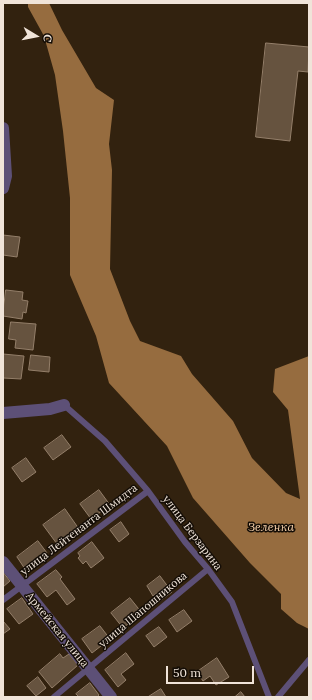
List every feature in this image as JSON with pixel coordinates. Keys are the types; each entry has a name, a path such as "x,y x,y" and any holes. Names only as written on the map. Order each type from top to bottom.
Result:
{"street":[{"path":"3,128 6,176 3,188"},
{"path":"3,413 50,409 64,405"},
{"name":"Армейская улица","path":"3,562 111,697"}],"lane":[{"name":"улица Берзарина","path":"64,405 105,441 148,491 185,542 208,569 232,602 269,697"},
{"name":"улица Лейтенанта Шмидта","path":"3,600 148,491"},
{"name":"улица Шапошникова","path":"54,697 208,569"},
{"path":"278,697 309,660"}],"water":[{"name":"Зеленка","path":"28,3 49,3 62,30 96,88 114,100 109,144 112,170 110,269 130,321 140,341 181,356 192,374 233,421 252,458 286,493 300,499 288,410 273,392 275,369 309,356 309,629 297,623 281,609 281,594 250,563 193,498 167,446 109,383 96,336 70,275 70,198 55,75 44,36 28,7"}],"building":[{"path":"266,43 309,47 308,72 298,71 290,141 256,137"},
{"path":"3,235 20,237 17,257 3,255"},
{"path":"6,290 23,292 22,300 28,301 26,313 23,312 22,319 3,316"},
{"path":"11,322 36,324 33,350 15,348 16,340 9,339"},
{"path":"3,354 24,356 21,379 3,378"},
{"path":"31,355 50,357 49,372 29,370"},
{"path":"62,435 71,447 53,460 44,448"},
{"path":"26,458 36,472 22,482 12,468"},
{"path":"99,490 110,505 91,519 80,504"},
{"path":"65,509 79,529 57,544 43,525"},
{"path":"121,522 129,534 119,542 110,530"},
{"path":"38,541 47,553 25,569 17,557"},
{"path":"92,542 104,558 91,568 86,561 83,564 78,558 80,556 78,553"},
{"path":"56,570 62,577 60,579 75,599 67,605 56,590 47,597 37,584"},
{"path":"3,572 10,581 3,587"},
{"path":"160,576 172,592 161,600 157,593 153,596 147,586"},
{"path":"22,598 33,614 19,624 7,609"},
{"path":"130,598 142,613 123,628 111,613"},
{"path":"184,610 192,621 177,632 169,620"},
{"path":"3,621 10,629 3,634"},
{"path":"100,626 110,639 92,653 82,639"},
{"path":"159,627 167,637 154,647 146,636"},
{"path":"126,653 134,664 121,674 126,680 118,687 105,670"},
{"path":"60,654 63,658 69,654 78,665 52,688 39,672"},
{"path":"217,658 229,677 216,685 210,676 203,681 197,672"},
{"path":"38,677 46,688 36,696 27,686"},
{"path":"90,683 99,695 97,697 79,697 76,694"},
{"path":"161,689 166,697 148,697"},
{"path":"241,692 245,697 235,697"}]}
